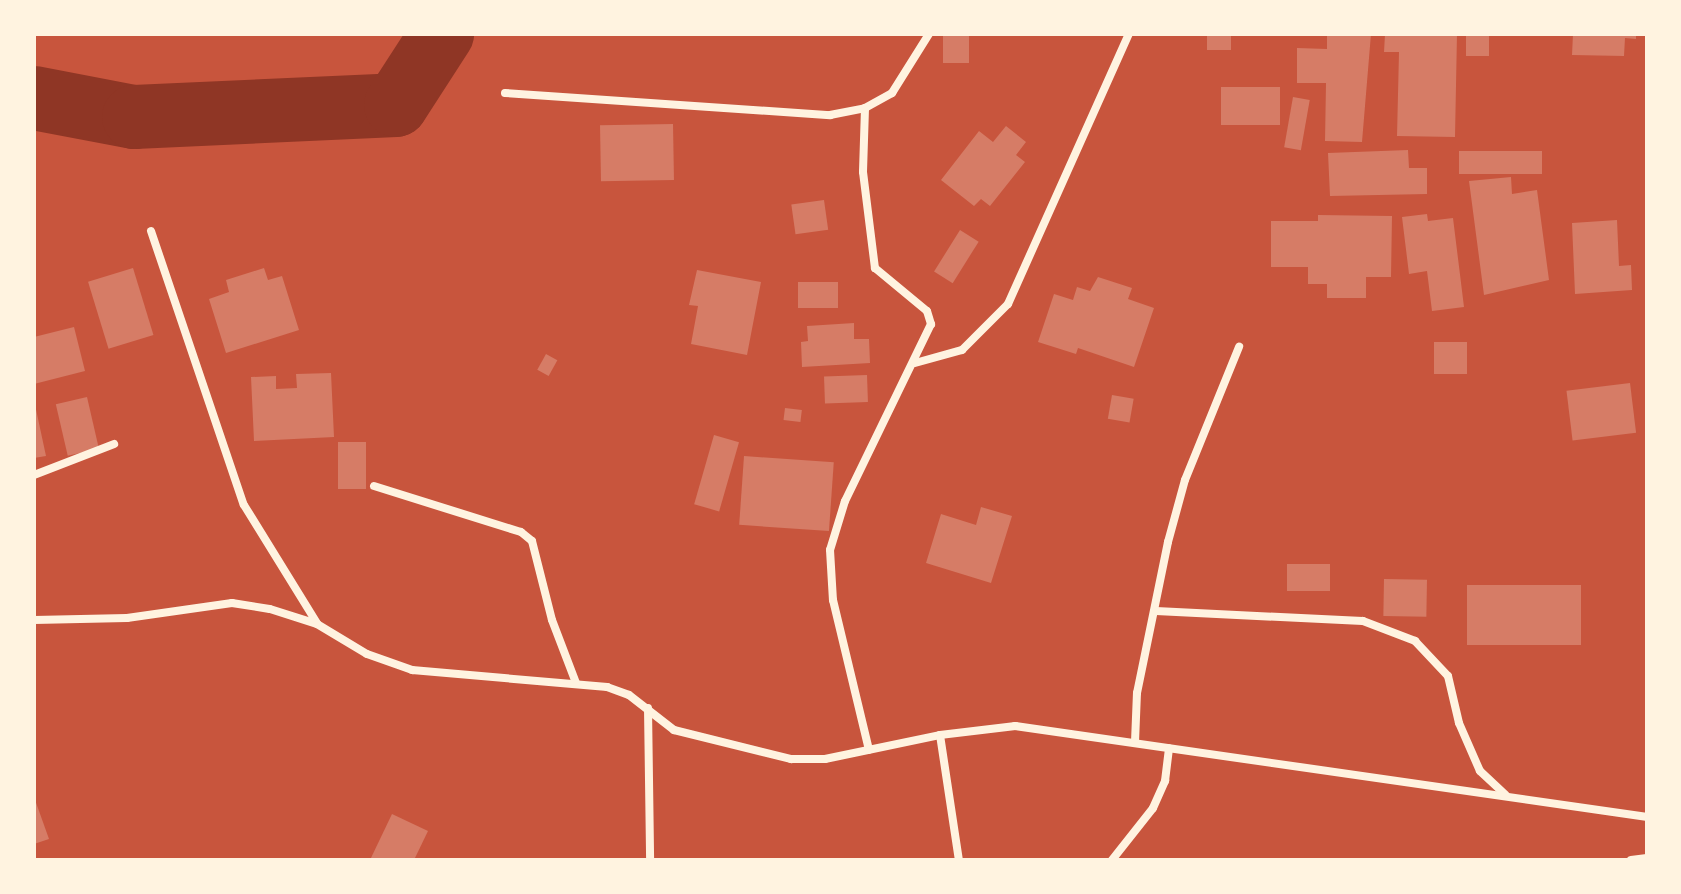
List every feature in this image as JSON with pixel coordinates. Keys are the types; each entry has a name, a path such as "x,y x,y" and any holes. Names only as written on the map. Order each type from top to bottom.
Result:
{"street":[{"path":"505,93 830,115 865,108 892,93 929,34"},
{"path":"915,363 962,350 1008,304 1129,34"},
{"path":"865,108 863,172 875,268 927,311 931,324 915,363 845,501 830,550 833,600 869,750"},
{"path":"151,231 244,505 317,624"},
{"path":"1135,742 1137,693 1185,480 1239,347"},
{"path":"34,475 114,444"},
{"path":"374,486 521,532 532,541 552,620 576,683"},
{"path":"34,620 127,618 232,603 317,624 367,654 412,670 607,687 648,708 674,730 759,752 825,759 940,735 1015,726 1647,817"},
{"path":"1156,611 1363,621 1415,641 1448,676 1459,723 1480,771 1506,796"},
{"path":"648,708 650,860"},
{"path":"940,735 959,860"},
{"path":"1112,860 1153,808 1165,781 1169,748"},
{"path":"1631,860 1647,858"}],"building":[{"path":"943,34 969,34 969,63 943,63"},
{"path":"1207,34 1231,34 1231,50 1207,50"},
{"path":"1327,34 1371,34 1362,142 1325,141 1326,83 1297,83 1297,48 1327,49"},
{"path":"1385,34 1457,34 1455,137 1397,136 1399,52 1384,52"},
{"path":"1466,34 1489,34 1489,56 1466,56"},
{"path":"1573,34 1636,34 1636,39 1625,38 1624,56 1572,55"},
{"path":"1221,87 1280,87 1280,125 1221,125"},
{"path":"1293,97 1310,100 1301,150 1284,147"},
{"path":"673,124 674,180 601,181 600,125"},
{"path":"1006,126 1026,142 1016,155 1025,162 990,206 981,199 974,206 941,180 979,131 993,142"},
{"path":"1408,150 1409,168 1427,168 1427,194 1330,196 1328,153"},
{"path":"1459,151 1542,151 1542,174 1459,174"},
{"path":"1511,177 1512,194 1537,190 1549,280 1484,295 1469,181"},
{"path":"824,200 828,230 795,234 791,205"},
{"path":"1427,214 1428,221 1453,218 1464,307 1432,311 1427,271 1409,274 1402,217"},
{"path":"1318,215 1392,216 1391,277 1366,277 1366,298 1327,298 1327,284 1308,284 1308,267 1271,267 1271,221 1318,221"},
{"path":"1617,220 1619,266 1631,265 1632,290 1575,294 1572,223"},
{"path":"960,230 979,242 953,283 934,272"},
{"path":"133,268 153,335 109,349 88,282"},
{"path":"264,268 268,280 282,276 299,330 226,353 209,299 229,292 226,280"},
{"path":"697,270 761,282 747,355 691,344 698,306 689,305"},
{"path":"1098,277 1132,288 1128,299 1154,308 1134,367 1078,348 1076,354 1038,342 1054,294 1073,300 1077,287 1090,291"},
{"path":"798,282 838,282 838,308 798,308"},
{"path":"854,323 854,339 869,339 870,363 802,367 801,342 808,341 807,326"},
{"path":"74,327 85,371 34,384 34,337"},
{"path":"1434,342 1467,342 1467,374 1434,374"},
{"path":"546,354 557,360 549,376 537,370"},
{"path":"331,373 334,437 254,441 251,377 276,376 276,389 297,388 296,374"},
{"path":"867,375 868,402 825,403 824,377"},
{"path":"1630,383 1636,433 1573,440 1566,391"},
{"path":"1112,395 1134,399 1129,422 1108,419"},
{"path":"87,397 99,449 68,456 56,404"},
{"path":"34,400 46,456 34,458"},
{"path":"785,408 802,410 800,422 784,420"},
{"path":"714,435 739,442 719,511 694,504"},
{"path":"338,442 366,442 366,489 338,489"},
{"path":"744,456 834,462 829,531 739,525"},
{"path":"981,507 1012,516 991,583 926,563 941,514 976,525"},
{"path":"1287,564 1330,564 1330,591 1287,591"},
{"path":"1384,579 1427,580 1426,617 1383,616"},
{"path":"1467,585 1581,585 1581,645 1467,645"},
{"path":"34,797 49,839 34,844"},
{"path":"392,814 428,831 414,860 370,860"}],"waterway":[{"path":"34,98 134,117 396,105 442,34"}]}
